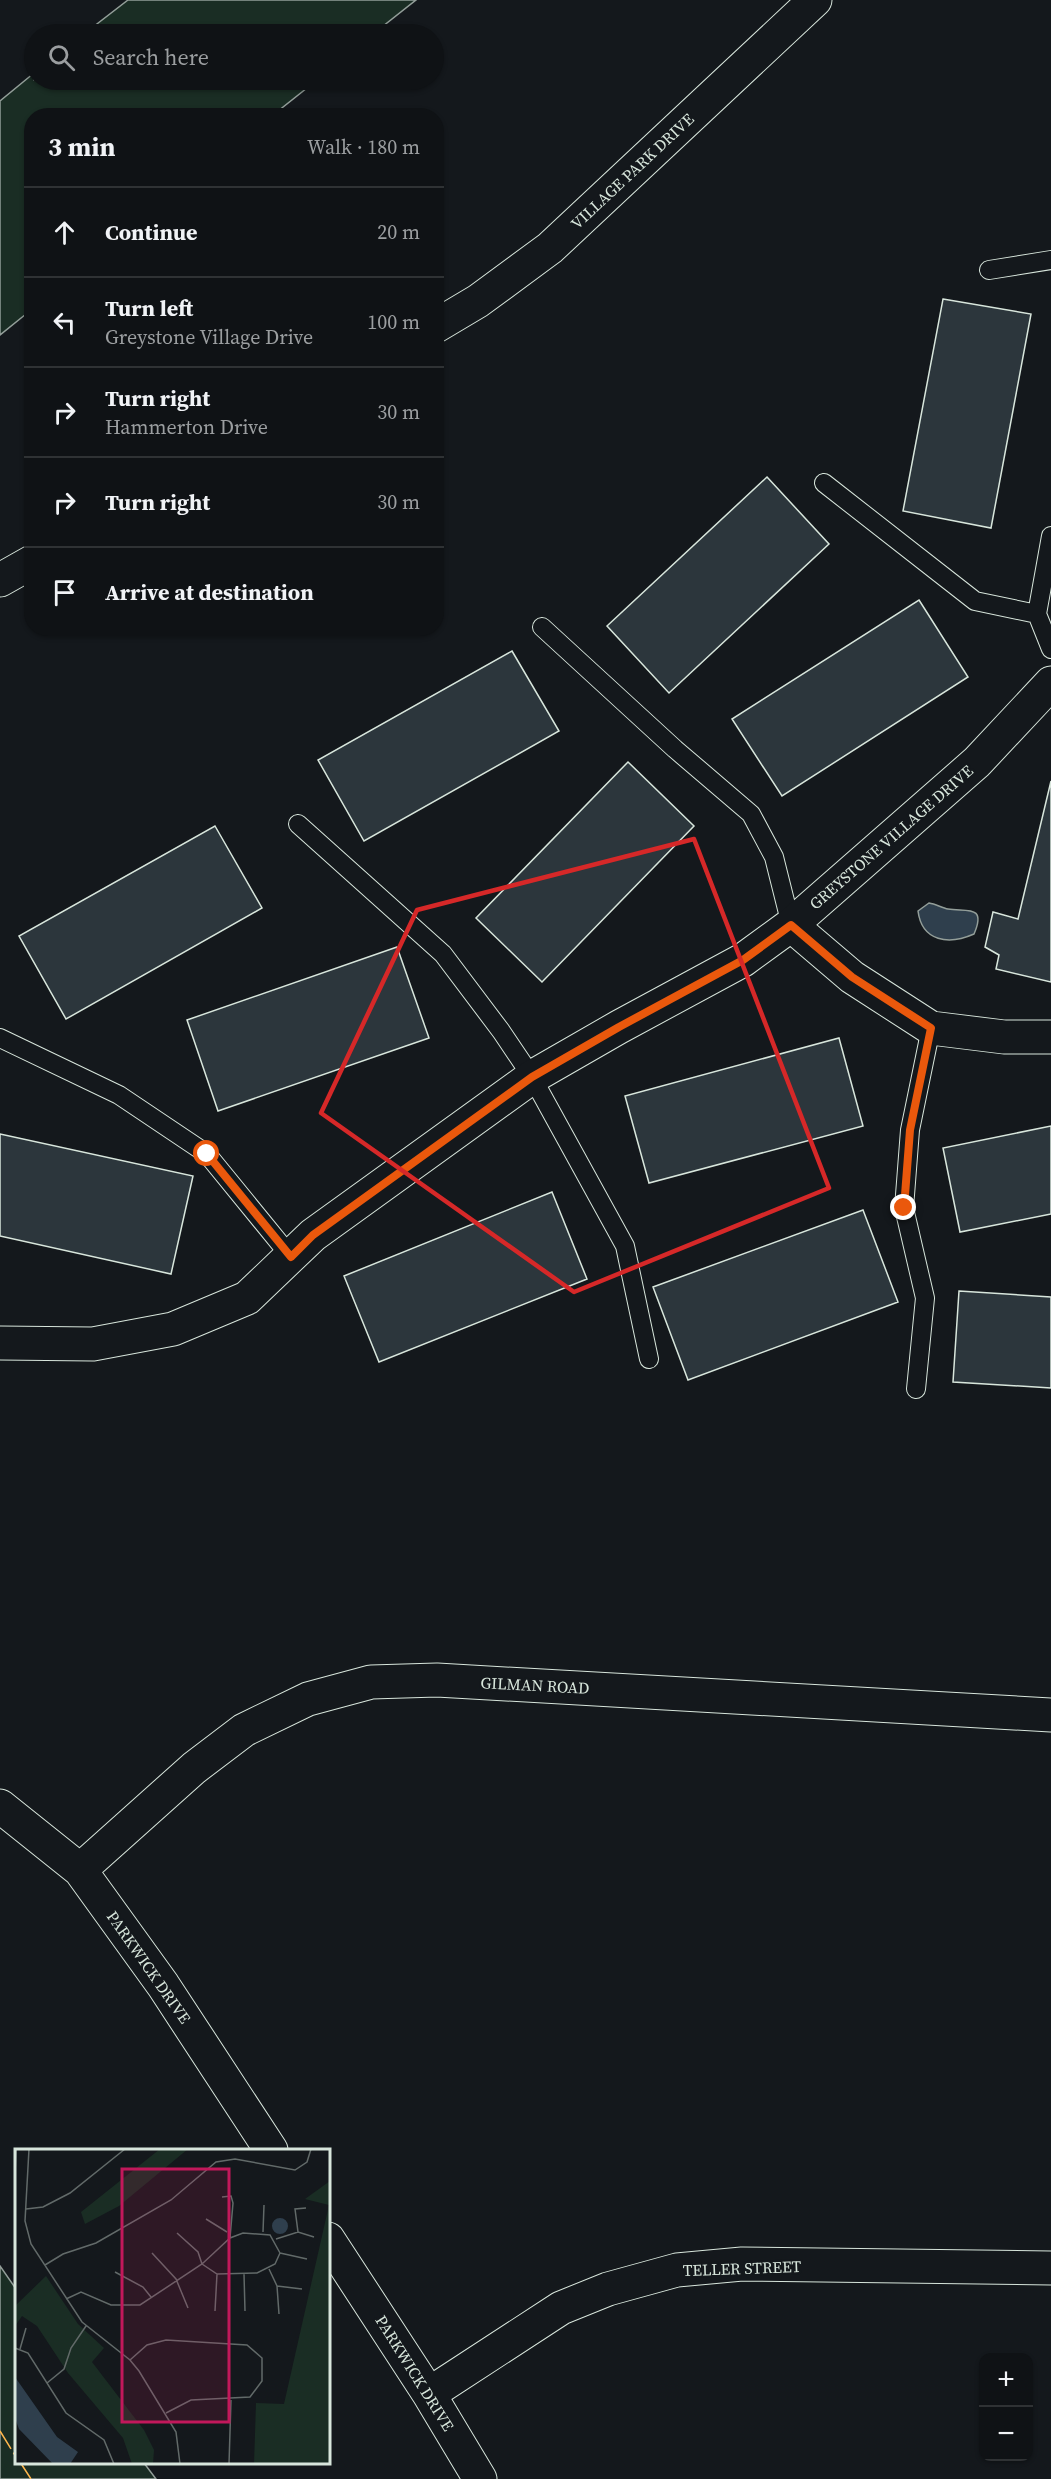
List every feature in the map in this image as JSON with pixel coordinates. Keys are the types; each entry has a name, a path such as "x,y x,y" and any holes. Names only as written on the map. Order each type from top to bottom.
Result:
{"street":[{"name":"VILLAGE PARK DRIVE","path":"444,321 478,301 550,248 815,0"},
{"path":"0,580 24,566"},
{"name":"GREYSTONE VILLAGE DRIVE","path":"0,1343 93,1344 173,1329 247,1298 313,1235 532,1077 743,960 791,925 977,762 1051,683"},
{"path":"791,925 852,977 931,1028 1004,1037 1051,1037"},
{"name":"GILMAN ROAD","path":"80,1870 194,1768 244,1730 308,1699 371,1682 437,1680 1051,1716"},
{"name":"PARKWICK DRIVE","path":"0,1806 80,1870 163,1985 270,2149"},
{"name":"PARKWICK DRIVE","path":"330,2242 429,2394 480,2479"},
{"name":"TELLER STREET","path":"429,2394 561,2308 608,2289 677,2270 742,2264 1051,2268"}],"lane":[{"path":"989,270 1051,260"},
{"path":"824,483 975,601 1037,614"},
{"path":"1051,536 1037,614 1051,649"},
{"path":"542,627 675,749 751,814 774,857 791,925"},
{"path":"298,824 443,954 501,1031 532,1077 625,1246 649,1359"},
{"path":"916,1389 925,1298 904,1208 910,1130 931,1028"},
{"path":"0,1038 119,1095 207,1154 291,1257"}],"highlighted area":[{"path":"694,839 829,1188 574,1292 321,1113 417,910"}],"green space":[{"path":"128,0 416,0 386,24 97,24"},
{"path":"24,81 24,90 304,90 282,108 24,108 24,316 0,335 0,101"},
{"path":"0,2266 15,2288 15,2464 145,2464 156,2479 0,2479"}],"water":[{"path":"929,903 946,908 973,911 978,918 974,934 946,940 931,935 925,929 918,911"}],"building":[{"path":"943,299 1031,314 991,528 903,511"},
{"path":"767,477 829,544 669,693 607,626"},
{"path":"919,600 968,677 782,796 732,719"},
{"path":"512,651 559,731 364,841 318,760"},
{"path":"628,762 694,826 542,982 476,918"},
{"path":"1051,781 1051,982 996,969 999,955 985,947 993,912 1018,919"},
{"path":"215,826 262,908 66,1019 19,936"},
{"path":"397,947 429,1038 218,1111 187,1020"},
{"path":"839,1038 863,1126 649,1183 625,1096"},
{"path":"1051,1126 1051,1214 960,1232 943,1148"},
{"path":"0,1134 193,1176 171,1274 0,1236"},
{"path":"552,1192 587,1279 379,1362 344,1276"},
{"path":"863,1210 898,1302 688,1380 653,1287"},
{"path":"959,1291 1051,1297 1051,1388 953,1382"}],"power":[{"path":"0,2431 15,2455"},
{"path":"21,2464 31,2479"}],"route":[{"path":"207,1154 291,1257 313,1235 532,1077 743,960 791,925 852,977 931,1028 910,1130 904,1208"}]}
